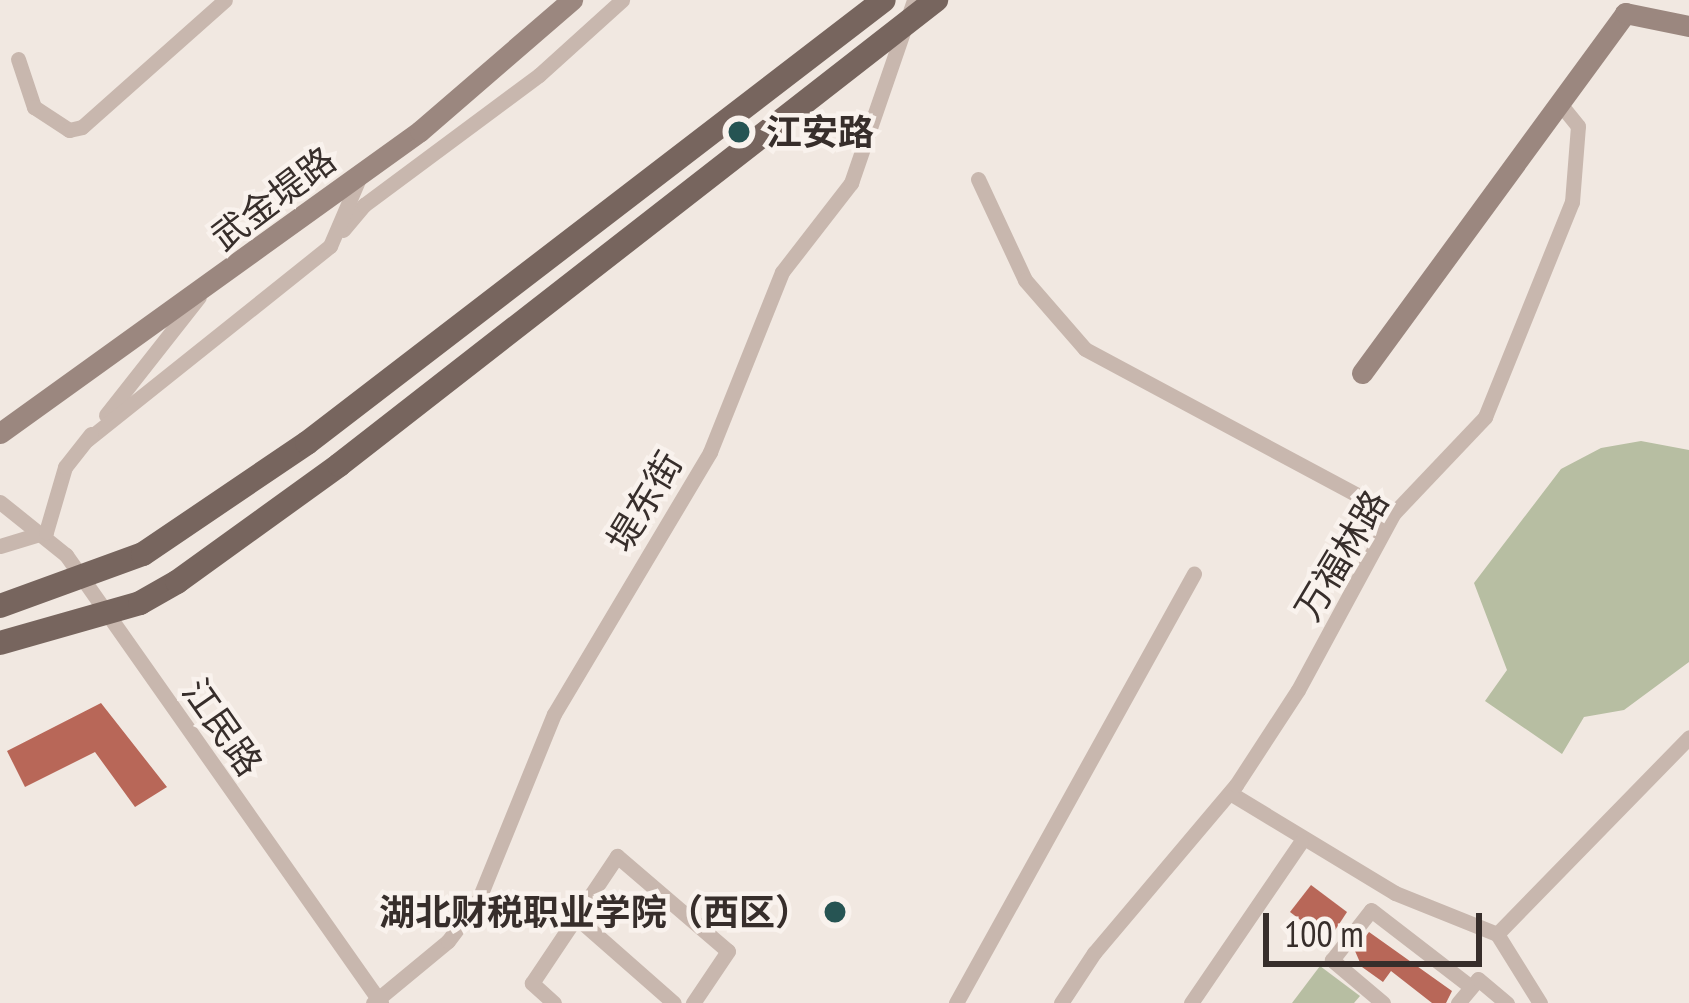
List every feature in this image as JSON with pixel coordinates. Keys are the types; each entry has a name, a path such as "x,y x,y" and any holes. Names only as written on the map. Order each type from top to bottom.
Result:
{"main road":[{"path":"0,606 83,580 143,554 307,442 884,0"},
{"path":"0,643 106,613 176,582 339,465 936,0"}],"street":[{"path":"18,58 34,107 68,130 82,128 225,0"},
{"name":"武金堤路","path":"0,433 361,175 572,0"},
{"path":"86,440 330,246 364,205 521,89 622,0"},
{"name":"堤东街","path":"378,1002 448,941 478,901 554,714 710,452 782,272 851,183 914,0"},
{"path":"1362,373 1625,14 1689,26"},
{"name":"万福林路","path":"1061,1003 1094,952 1230,793 1298,690 1394,514 1485,417 1572,202 1578,126 1560,104"},
{"path":"330,246 361,175"},
{"path":"978,179 1024,280 1085,349 1394,514"},
{"path":"0,546 46,532 65,467 203,292"},
{"name":"江民路","path":"0,502 46,532 83,580 378,1002"},
{"path":"956,1003 1194,574"},
{"path":"1497,934 1687,745"},
{"path":"1230,793 1301,842 1497,934 1540,1003"},
{"path":"1191,1003 1301,842"},
{"path":"554,1003 532,982 617,856 728,951 693,1003"},
{"path":"1383,1003 1332,960 1371,910 1471,987"},
{"path":"576,917 674,1003"},
{"path":"1458,1003 1478,979 1507,1003"}],"green space":[{"path":"1641,441 1689,450 1689,662 1624,710 1584,717 1562,754 1485,701 1507,670 1474,583 1561,469 1601,448"},
{"path":"1320,966 1360,996 1354,1003 1292,1003"}],"building":[{"path":"101,703 167,787 135,807 95,752 25,787 7,751"},
{"path":"1311,885 1347,912 1328,941 1290,912"},
{"path":"1369,932 1452,991 1446,1003 1432,1003 1391,971 1383,982 1362,967 1355,951"}],"place":[{"name":"江安路","path":"739,132"},
{"name":"湖北财税职业学院（西区）","path":"835,912"}]}
